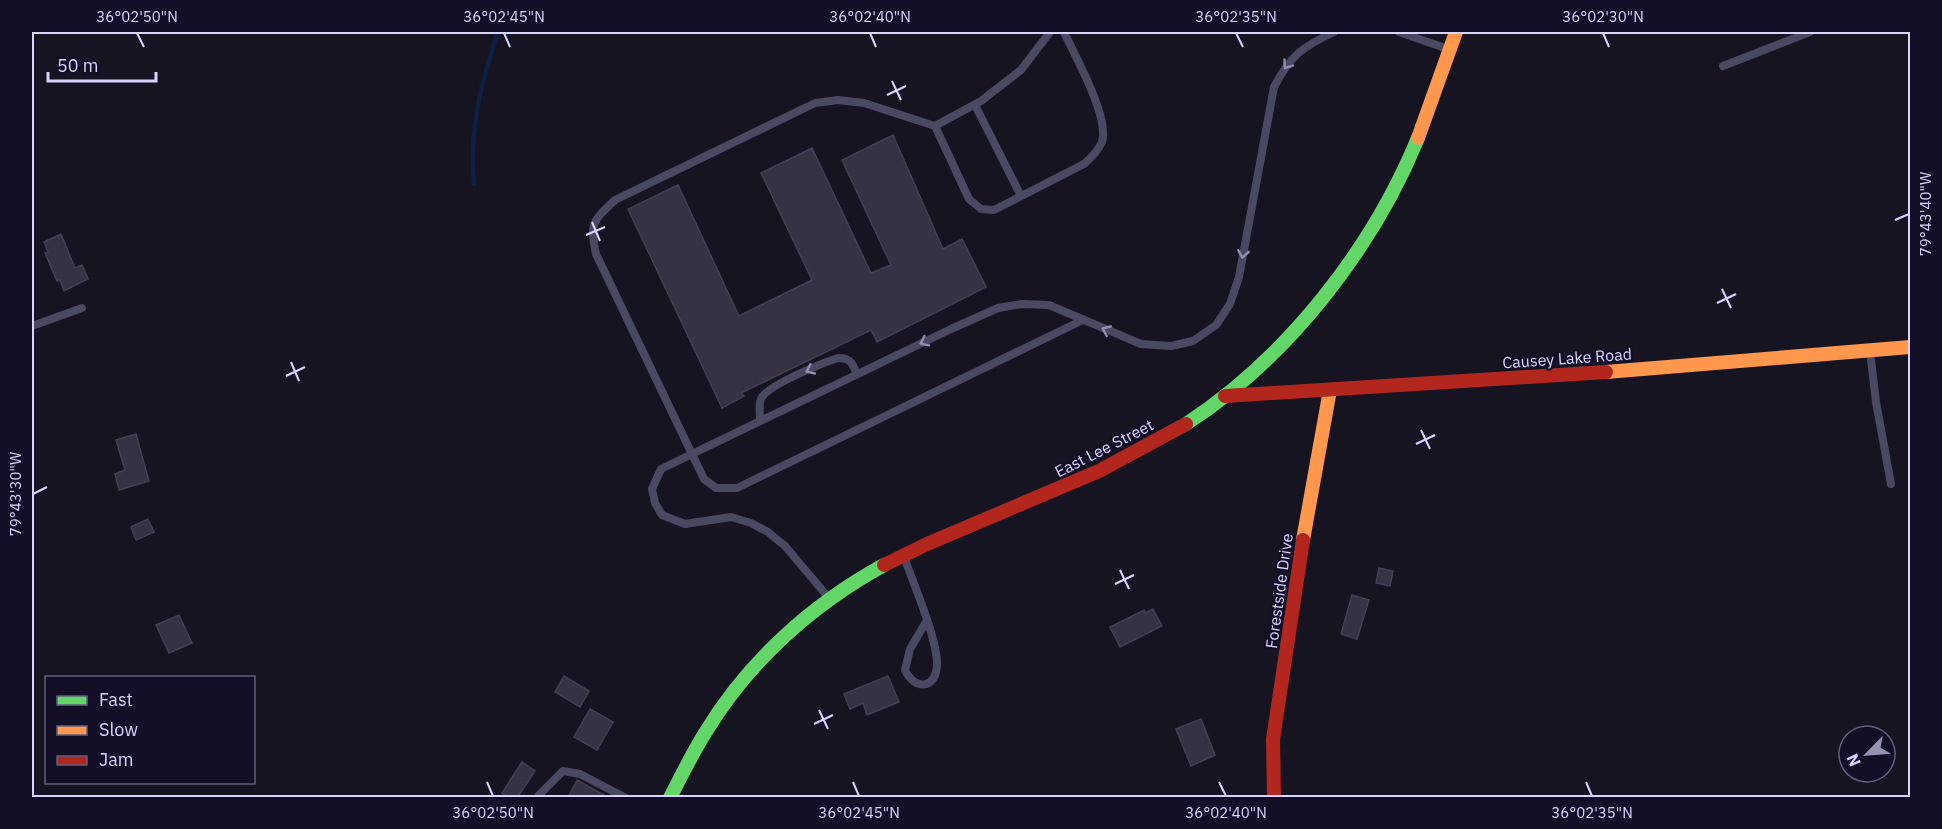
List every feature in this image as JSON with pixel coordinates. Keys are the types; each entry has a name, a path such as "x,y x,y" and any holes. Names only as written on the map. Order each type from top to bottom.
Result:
{"street":[{"name":"East Lee Street","path":"670,798 698,743 739,684 774,645 830,599 874,570 903,555 1117,463 1209,408 1267,359 1325,296 1357,253 1393,192 1408,160 1456,32"},
{"name":"Causey Lake Road","path":"1225,396 1576,374 1911,347"},
{"name":"Forestside Drive","path":"1274,798 1273,740 1307,514 1330,390"}],"lane":[{"path":"1050,32 1021,70 975,105 935,126 864,103 838,100 815,103 615,201 596,218 591,233 596,254 691,453 704,479 716,488 737,488 1083,320"},
{"path":"935,126 969,199 981,209 994,210 1084,164 1095,154 1102,140 1103,121 1064,32"},
{"path":"830,599 785,546 768,532 751,523 731,517 685,524 662,515 655,503 652,489 661,469 998,308 1022,304 1049,305 1141,344 1172,346 1193,340 1216,325 1230,304 1239,277 1274,87 1284,68 1296,53 1312,42 1334,32"},
{"path":"1399,32 1450,50"},
{"path":"1723,66 1810,32"},
{"path":"975,105 1021,196"},
{"path":"32,326 82,308"},
{"path":"1870,351 1876,402 1891,484"},
{"path":"760,420 759,402 763,396 783,382 838,358 851,360 857,374"},
{"path":"903,555 926,622 938,662 934,677 920,686 914,683 905,670 910,650 926,622"},
{"path":"536,798 563,771 580,774 626,798"}],"building":[{"path":"893,135 943,249 962,239 986,287 877,342 871,330 741,393 744,396 722,408 628,209 678,185 739,316 812,280 761,173 812,148 871,273 891,265 842,160"},
{"path":"61,234 75,268 82,265 88,279 64,291 45,253 48,252 44,242"},
{"path":"136,434 149,481 119,490 115,474 125,470 116,440"},
{"path":"148,519 154,532 136,540 131,527"},
{"path":"1379,568 1393,571 1390,586 1376,583"},
{"path":"1352,595 1369,600 1357,639 1341,634"},
{"path":"1153,609 1162,626 1120,647 1110,627 1144,610 1145,613"},
{"path":"179,615 192,643 169,653 156,625"},
{"path":"564,676 589,691 580,707 555,692"},
{"path":"888,676 899,702 867,715 863,703 850,709 844,694"},
{"path":"590,709 613,722 597,750 574,737"},
{"path":"1201,719 1215,755 1191,766 1176,729"},
{"path":"522,762 535,771 517,798 509,798 502,793"},
{"path":"577,780 609,798 568,798"}],"waterway":[{"path":"474,184 473,147 477,109 497,32"}],"traffic: fast":[{"path":"1186,424 1258,367 1292,334 1323,298 1377,221 1418,138"},
{"path":"670,798 705,733 722,707 761,659 783,637 831,598 884,565"}],"traffic: slow":[{"path":"1418,138 1456,32"},
{"path":"1606,372 1910,347"},
{"path":"1303,540 1330,390"}],"traffic: jam":[{"path":"1225,396 1606,372"},
{"path":"884,565 927,544 1099,471 1186,424"},
{"path":"1274,798 1273,739 1303,540"}]}
